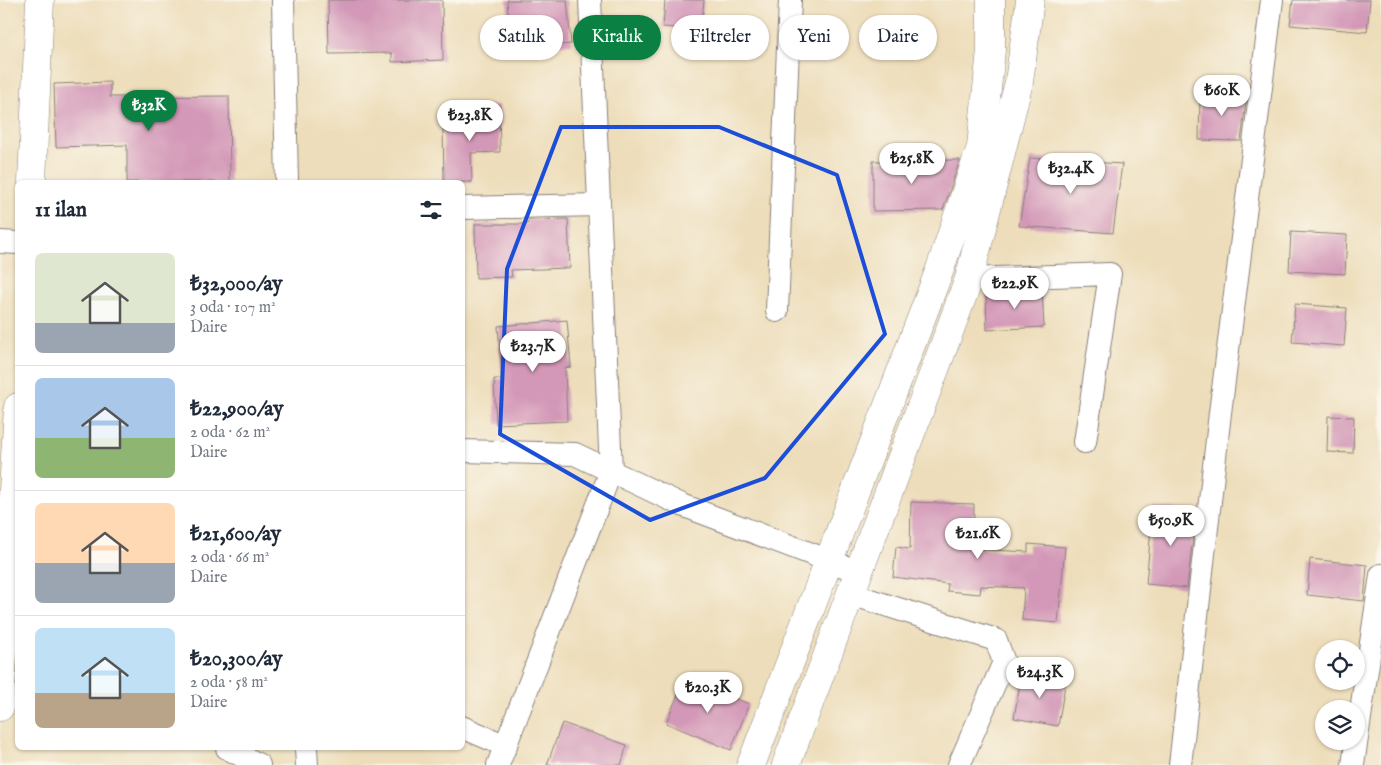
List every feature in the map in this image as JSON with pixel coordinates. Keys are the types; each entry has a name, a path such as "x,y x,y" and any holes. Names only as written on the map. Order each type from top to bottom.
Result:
{"street":[{"path":"32,180 40,0"},
{"path":"283,0 287,180"},
{"path":"465,729 502,755 612,472 590,0"},
{"path":"777,311 790,0"},
{"path":"751,765 940,269 980,147 991,50 991,0"},
{"path":"786,765 969,279 1019,82 1030,0"},
{"path":"1180,765 1220,413 1272,0"},
{"path":"465,208 600,205"},
{"path":"0,242 15,243"},
{"path":"969,279 1110,274 1085,442"},
{"path":"465,451 575,454 682,505 829,560 855,583 996,640 1004,662 959,765"},
{"path":"0,707 10,663 15,494"},
{"path":"1353,765 1381,575"},
{"path":"231,750 259,765"},
{"path":"306,750 307,765"}],"highlighted area":[{"path":"561,127 719,127 837,175 885,334 765,478 650,520 500,434 507,269"}],"building":[{"path":"328,0 442,0 443,60 392,62 392,53 329,54"},
{"path":"507,0 567,0 571,44 563,45 563,15 508,15"},
{"path":"665,0 704,0 702,15 671,15 671,28 663,27"},
{"path":"1293,0 1370,0 1367,32 1290,25"},
{"path":"110,82 110,97 229,96 230,180 127,180 127,145 56,147 54,84"},
{"path":"1229,93 1247,93 1241,141 1199,140 1200,94 1229,95"},
{"path":"468,105 499,105 500,152 471,153 472,182 444,180 443,125 469,125"},
{"path":"1030,158 1122,164 1113,233 1019,226"},
{"path":"960,160 943,210 873,211 873,161"},
{"path":"568,219 570,268 511,270 512,277 476,278 475,224 528,224 528,220"},
{"path":"1291,232 1347,235 1345,274 1289,271"},
{"path":"1042,290 1044,327 987,330 986,292"},
{"path":"1295,304 1347,308 1344,346 1292,342"},
{"path":"567,320 571,367 565,368 567,421 496,424 494,379 502,379 498,326"},
{"path":"1328,416 1354,417 1353,453 1327,452"},
{"path":"911,502 974,504 973,549 1028,552 1028,544 1065,547 1058,623 1022,620 1024,588 981,586 980,594 947,591 948,584 893,577 896,547 910,549"},
{"path":"1153,507 1196,511 1187,588 1146,584"},
{"path":"1310,559 1367,565 1364,601 1307,595"},
{"path":"1022,672 1066,679 1058,726 1014,718"},
{"path":"685,678 749,704 731,750 666,723"},
{"path":"562,723 627,745 621,765 547,765"}]}
